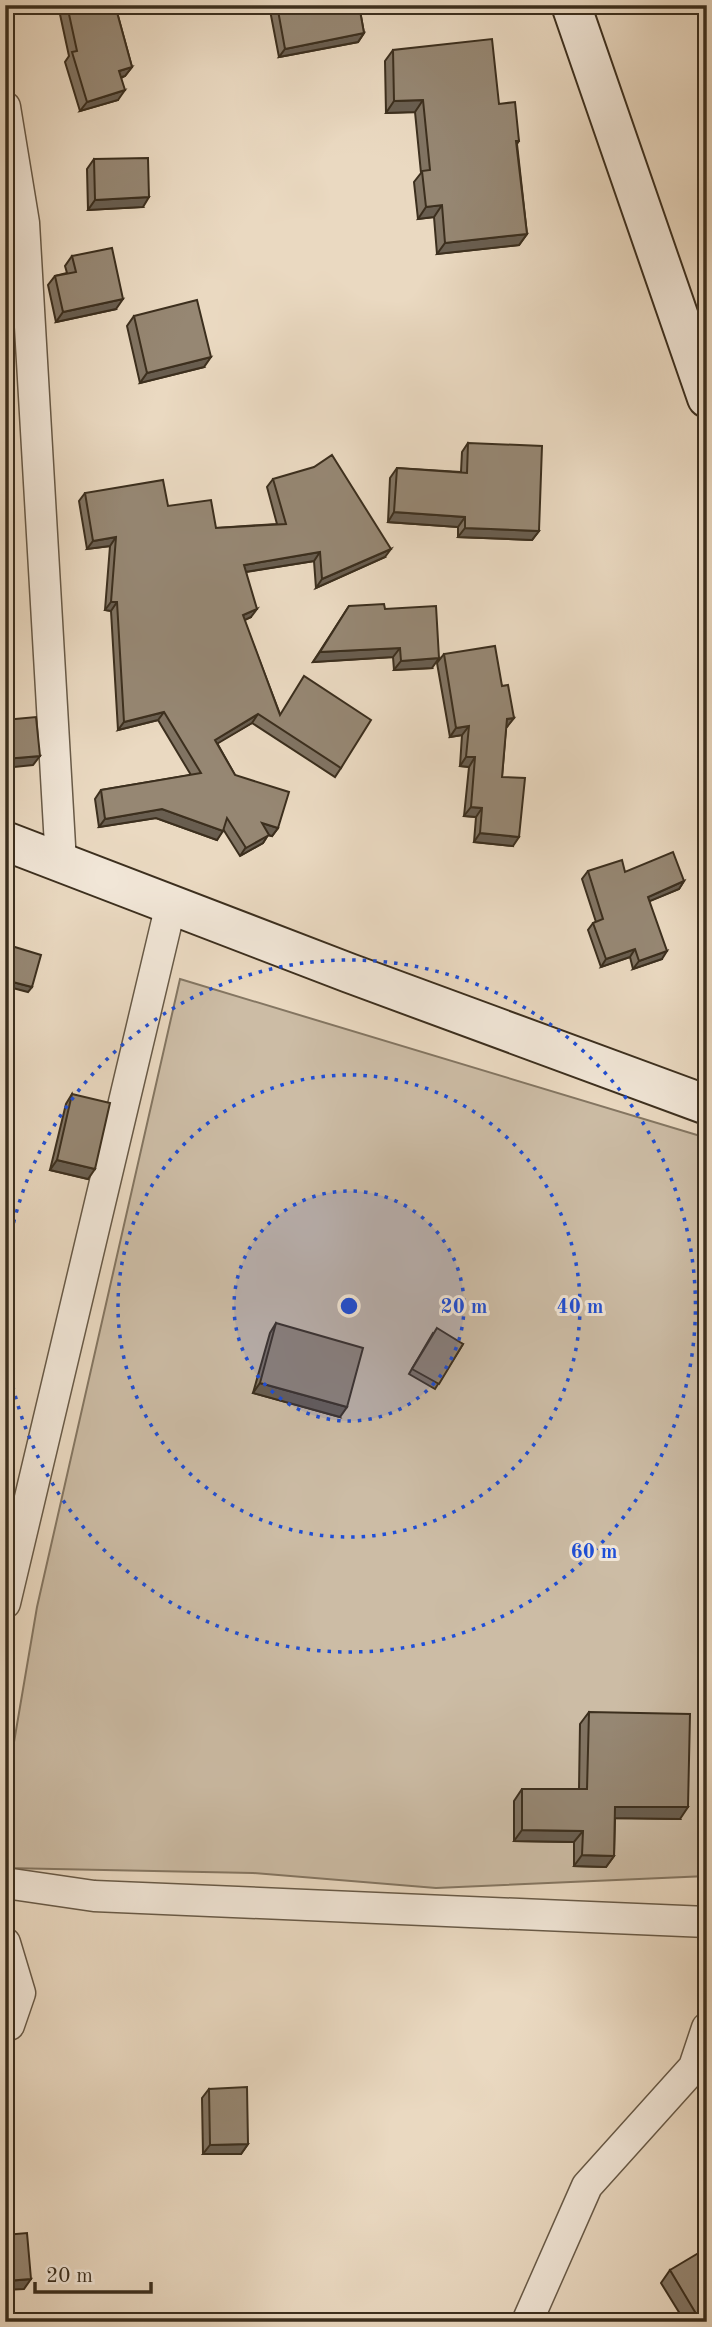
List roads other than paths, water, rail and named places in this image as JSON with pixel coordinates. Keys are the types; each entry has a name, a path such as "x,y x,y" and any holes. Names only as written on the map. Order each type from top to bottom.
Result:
{"street":[{"path":"571,5 707,398"},
{"path":"5,107 24,223 61,863"},
{"path":"5,841 707,1105"},
{"path":"5,1603 171,904"},
{"path":"5,1883 94,1896 707,1922"},
{"path":"5,1943 20,1993 9,2025 5,2025"},
{"path":"527,2322 587,2186 694,2067 707,2028"}]}
